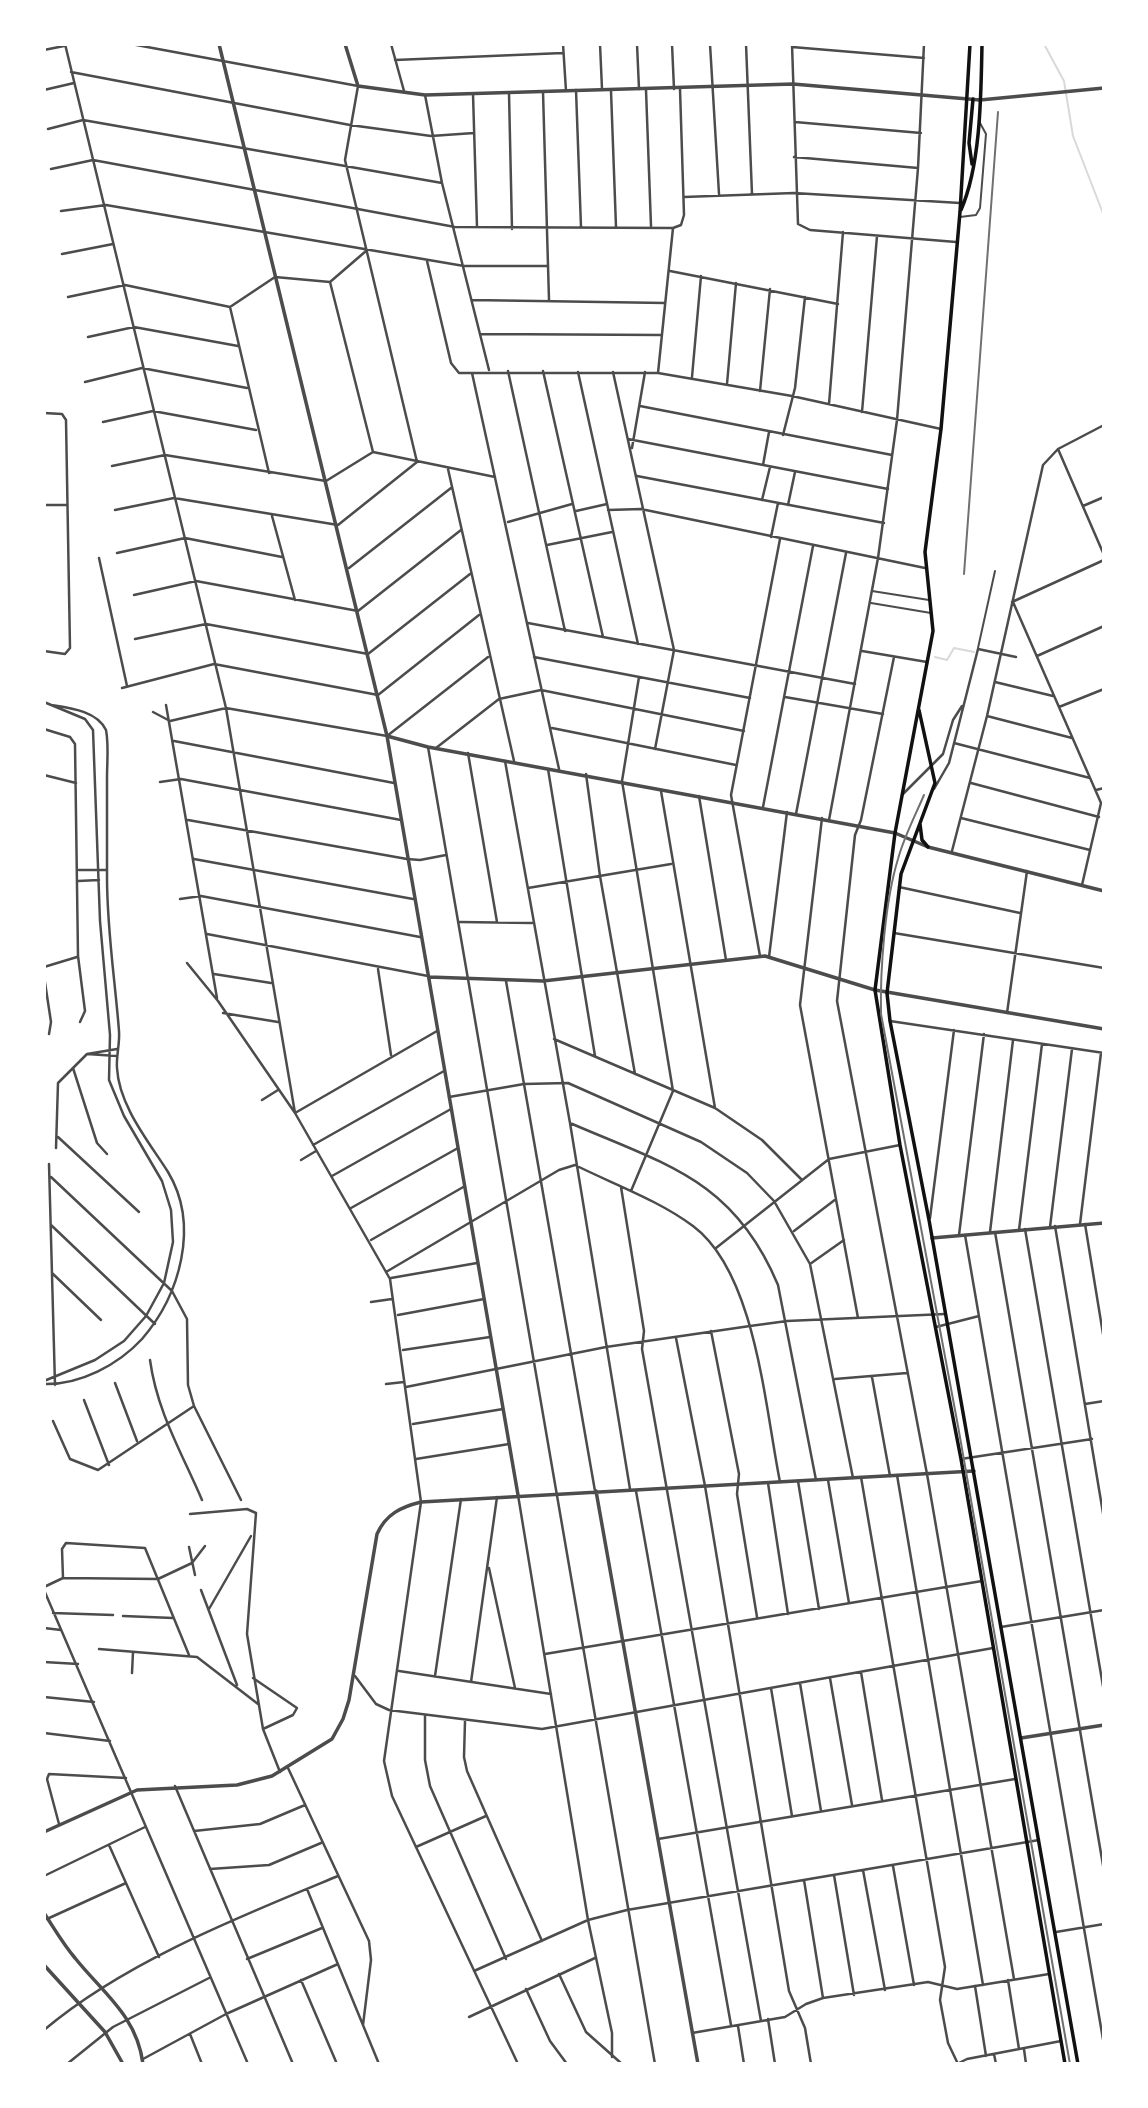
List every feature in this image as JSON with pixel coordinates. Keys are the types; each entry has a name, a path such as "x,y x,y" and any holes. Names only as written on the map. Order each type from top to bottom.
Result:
{"main road":[{"path":"970,44 969,143 972,166"},
{"path":"982,44 978,121 972,166 959,215 956,242 941,429 925,568 932,613 927,662 895,833 875,990 900,1145 961,1459 1065,2064"},
{"path":"962,203 970,99"},
{"path":"919,705 923,740 932,764 934,789 911,842 899,887 887,993 890,1021 972,1457 1077,2064"},
{"path":"920,821 922,840 928,847"}],"street":[{"path":"131,44 358,86 425,95 793,84 923,93 980,100 1104,88"},
{"path":"219,44 263,232 349,568 387,736 413,899 429,976 558,1726 588,1920 612,2034 612,2057"},
{"path":"345,44 358,86 344,154 346,166 417,462"},
{"path":"391,44 405,92"},
{"path":"563,44 566,91"},
{"path":"600,44 602,91"},
{"path":"637,44 639,90"},
{"path":"673,44 674,89"},
{"path":"710,44 719,194"},
{"path":"746,44 752,194"},
{"path":"830,820 884,523 897,420 921,133 924,44"},
{"path":"44,50 65,45 226,708 264,946 295,1113"},
{"path":"924,58 792,45 796,216 800,226 956,242"},
{"path":"395,60 563,53"},
{"path":"71,72 350,125 431,136 474,133"},
{"path":"44,90 74,83"},
{"path":"51,169 93,160 455,228 673,228 683,222 680,89"},
{"path":"576,90 581,229"},
{"path":"646,90 651,227"},
{"path":"611,91 616,228"},
{"path":"543,92 550,300"},
{"path":"509,93 512,229"},
{"path":"473,94 477,228"},
{"path":"425,95 431,136 489,370"},
{"path":"48,129 83,120 442,183"},
{"path":"794,122 921,133"},
{"path":"794,157 918,168"},
{"path":"684,197 794,193 962,203"},
{"path":"61,211 106,205 427,261 464,266 548,266"},
{"path":"658,373 673,228"},
{"path":"829,404 843,232"},
{"path":"862,412 877,236"},
{"path":"62,254 115,244"},
{"path":"68,298 125,285 230,307 275,277 330,282 366,251"},
{"path":"427,261 453,369 459,373 489,370 658,373 829,404 941,429"},
{"path":"670,271 838,304"},
{"path":"692,379 701,276"},
{"path":"330,282 373,452"},
{"path":"727,384 736,283"},
{"path":"760,391 770,289"},
{"path":"783,435 792,397 805,297"},
{"path":"472,300 664,303"},
{"path":"230,307 256,430 269,473"},
{"path":"88,337 134,327 237,345"},
{"path":"480,334 661,335"},
{"path":"85,382 142,368 247,388"},
{"path":"471,371 559,769"},
{"path":"508,371 565,631"},
{"path":"543,371 603,638"},
{"path":"578,372 638,644"},
{"path":"613,372 674,650 655,749"},
{"path":"631,452 645,372"},
{"path":"640,405 892,455"},
{"path":"103,422 153,411 256,430"},
{"path":"44,413 64,415 70,648 65,654 44,651"},
{"path":"952,851 995,682 1041,470 1046,459 1058,449 1104,425"},
{"path":"763,465 769,432"},
{"path":"628,439 888,489"},
{"path":"1058,449 1104,555"},
{"path":"111,466 165,455 326,481 373,452 495,477"},
{"path":"115,510 174,498 338,525 417,462"},
{"path":"762,500 770,467"},
{"path":"448,469 488,657 514,761"},
{"path":"788,505 795,472"},
{"path":"637,476 884,523"},
{"path":"349,568 451,488"},
{"path":"1083,506 1104,497"},
{"path":"771,537 778,503"},
{"path":"574,511 607,504"},
{"path":"44,505 67,505"},
{"path":"506,522 572,505"},
{"path":"608,510 641,509 925,568"},
{"path":"272,516 295,600"},
{"path":"134,595 196,581 358,611 461,530"},
{"path":"547,545 613,531"},
{"path":"117,553 185,538 282,557"},
{"path":"760,956 732,801 736,765 780,539"},
{"path":"763,807 813,546"},
{"path":"796,814 846,553"},
{"path":"99,558 127,687"},
{"path":"1012,602 1104,560"},
{"path":"135,639 206,624 368,654 470,574"},
{"path":"1012,602 1101,803 1082,886"},
{"path":"122,688 215,664 378,695 479,615"},
{"path":"527,623 855,684"},
{"path":"1036,657 1104,626"},
{"path":"934,789 944,774 954,743 978,649 1016,657"},
{"path":"862,651 927,662"},
{"path":"387,736 488,657"},
{"path":"534,657 750,698"},
{"path":"894,657 859,826 838,978 839,1017 927,1474 978,1786 992,1847 1014,1979"},
{"path":"631,1192 673,1091 655,968 622,781 639,677"},
{"path":"995,682 1054,696"},
{"path":"1059,707 1104,689"},
{"path":"436,748 499,699 541,690 744,731"},
{"path":"785,697 883,713"},
{"path":"44,702 85,719 93,730 100,921 110,1035 109,1080 114,1095 162,1181 173,1226 170,1266 146,1316 124,1341 95,1360 54,1375 44,1382"},
{"path":"903,794 945,751 953,720 965,704"},
{"path":"44,1382 55,1385 99,1371 132,1350 155,1324 172,1291 180,1268 183,1227 179,1197 171,1178 141,1130 121,1087 108,921 106,730 101,721 91,715 51,705"},
{"path":"166,705 218,1001 223,1013 295,1113 390,1279 421,1502 398,1671 389,1710 383,1769 387,1786 518,2064"},
{"path":"153,712 170,721 226,708 387,736 428,747 895,833 928,847 1104,891"},
{"path":"987,716 1073,738"},
{"path":"552,728 736,765"},
{"path":"44,729 73,738 78,956 85,1011 80,1022"},
{"path":"173,741 394,783"},
{"path":"954,743 1090,778"},
{"path":"428,747 598,1718 654,2064"},
{"path":"468,753 497,922"},
{"path":"504,760 570,1123 630,1489"},
{"path":"548,768 595,1056"},
{"path":"586,774 600,876 635,1074"},
{"path":"44,775 76,783"},
{"path":"160,782 181,779 401,820"},
{"path":"970,783 1099,817"},
{"path":"1096,790 1104,788"},
{"path":"660,789 715,1108"},
{"path":"699,796 726,960"},
{"path":"769,957 787,812"},
{"path":"822,818 800,1005 858,1318"},
{"path":"961,818 1090,850"},
{"path":"188,820 407,859 420,860 446,855"},
{"path":"194,859 413,899"},
{"path":"528,888 671,864"},
{"path":"78,870 107,870"},
{"path":"1007,1013 1027,871"},
{"path":"78,881 107,880"},
{"path":"899,887 1020,913"},
{"path":"180,899 201,896 420,937"},
{"path":"100,921 108,921"},
{"path":"460,922 532,923"},
{"path":"894,933 1104,968"},
{"path":"208,934 378,969 429,976 506,981 582,978 760,956 887,993 1104,1029"},
{"path":"44,967 78,956"},
{"path":"187,963 218,1001"},
{"path":"378,969 392,1057"},
{"path":"214,974 271,983"},
{"path":"44,976 51,1023 49,1034"},
{"path":"506,981 570,1355 698,2064"},
{"path":"223,1013 278,1022"},
{"path":"890,1021 1102,1053 1082,1224 1104,1340"},
{"path":"929,1220 954,1030"},
{"path":"295,1113 437,1031"},
{"path":"959,1236 984,1034"},
{"path":"110,1035 119,1035"},
{"path":"554,1039 715,1108 762,1140 801,1178"},
{"path":"1013,1040 992,1232 1032,1448 1104,1871"},
{"path":"1042,1044 1022,1230 1104,1692"},
{"path":"56,1148 57,1087 87,1054 108,1048 117,1049"},
{"path":"1072,1049 1052,1226 1092,1439 1104,1519"},
{"path":"87,1054 117,1056"},
{"path":"72,1069 97,1143 107,1154"},
{"path":"313,1145 444,1071"},
{"path":"448,1097 524,1084 561,1081 660,1122 733,1162 774,1201 794,1231 810,1264 853,1478"},
{"path":"262,1100 278,1090"},
{"path":"332,1176 451,1109"},
{"path":"570,1123 709,1189 746,1224 773,1273 787,1321 816,1480"},
{"path":"58,1138 139,1212"},
{"path":"716,1248 801,1178 829,1159 900,1145"},
{"path":"350,1208 458,1148"},
{"path":"301,1160 316,1151"},
{"path":"49,1164 55,1385"},
{"path":"386,1272 471,1224 507,1200 575,1165"},
{"path":"575,1165 692,1226 716,1248 737,1285 750,1326 780,1482"},
{"path":"51,1177 172,1291 187,1319 188,1385 194,1406 241,1500"},
{"path":"162,1181 171,1178"},
{"path":"370,1241 465,1186"},
{"path":"621,1188 644,1331 642,1342 761,2021"},
{"path":"794,1231 836,1199"},
{"path":"932,1238 1104,1223"},
{"path":"51,1224 155,1324"},
{"path":"173,1226 183,1227"},
{"path":"965,1235 1104,2045"},
{"path":"810,1264 844,1239"},
{"path":"390,1279 478,1263"},
{"path":"170,1266 180,1268"},
{"path":"52,1273 101,1320"},
{"path":"371,1303 393,1299"},
{"path":"397,1315 484,1299"},
{"path":"386,1384 406,1384 495,1370 606,1347 787,1321 945,1314"},
{"path":"936,1327 979,1316"},
{"path":"711,1331 739,1474 738,1483 758,1619"},
{"path":"401,1350 490,1337"},
{"path":"676,1338 705,1486 737,1693 789,1991 805,2028 811,2064"},
{"path":"124,1341 132,1350"},
{"path":"95,1360 99,1371"},
{"path":"150,1360 153,1385 166,1424 202,1500"},
{"path":"72,1370 76,1379"},
{"path":"835,1379 907,1373"},
{"path":"872,1377 890,1476"},
{"path":"115,1383 137,1441"},
{"path":"84,1399 109,1465"},
{"path":"1085,1405 1104,1401"},
{"path":"52,1421 70,1460 90,1469 103,1469 137,1441 194,1406"},
{"path":"412,1424 503,1409"},
{"path":"961,1459 1092,1439"},
{"path":"416,1459 509,1444"},
{"path":"44,1832 131,1792 175,1786 247,1784 288,1768 327,1744 346,1712 377,1534 395,1511 421,1502 518,1495 974,1471"},
{"path":"897,1475 948,1791 983,1984"},
{"path":"861,1477 945,1967 942,2011 948,2043 957,2064 1061,2041"},
{"path":"1098,1479 1104,1477"},
{"path":"828,1479 849,1603"},
{"path":"798,1481 819,1609"},
{"path":"768,1483 788,1614"},
{"path":"636,1489 731,2025"},
{"path":"471,1682 497,1497"},
{"path":"435,1676 461,1499"},
{"path":"190,1514 247,1509 256,1513 252,1533 209,1609"},
{"path":"252,1533 247,1634 263,1729 279,1772"},
{"path":"62,1578 62,1549 66,1543 145,1548 189,1655"},
{"path":"205,1546 192,1563 158,1579 62,1578 44,1591 78,1664 209,1978 248,2064"},
{"path":"189,1548 195,1574"},
{"path":"488,1565 515,1688"},
{"path":"545,1654 982,1581"},
{"path":"201,1590 237,1685"},
{"path":"1001,1627 1104,1610"},
{"path":"53,1613 113,1615"},
{"path":"123,1616 173,1618"},
{"path":"44,1628 61,1630"},
{"path":"99,1648 189,1655 204,1661 258,1704"},
{"path":"353,1673 372,1700 389,1710 528,1728 558,1726 994,1648"},
{"path":"132,1673 133,1651"},
{"path":"44,1662 78,1664"},
{"path":"398,1671 551,1694"},
{"path":"860,1672 882,1801"},
{"path":"254,1678 298,1708 293,1715 263,1729"},
{"path":"830,1678 852,1806"},
{"path":"800,1683 821,1811"},
{"path":"771,1688 792,1816"},
{"path":"44,1697 94,1702"},
{"path":"425,1716 427,1775 449,1834 506,1959"},
{"path":"465,1721 464,1764 542,1941"},
{"path":"1021,1738 1104,1725"},
{"path":"44,1733 110,1741"},
{"path":"288,1768 371,1948 363,2025"},
{"path":"59,1825 47,1779 49,1774 125,1779"},
{"path":"658,1839 1015,1779"},
{"path":"175,1786 293,2064"},
{"path":"194,1831 260,1824 305,1805"},
{"path":"416,1847 486,1816"},
{"path":"44,1876 146,1827"},
{"path":"474,1971 506,1959 588,1920 627,1910 1039,1840"},
{"path":"209,1869 269,1865 321,1843"},
{"path":"109,1844 159,1958"},
{"path":"893,1866 914,1985"},
{"path":"863,1870 885,1990"},
{"path":"834,1875 854,1995"},
{"path":"44,2030 77,2002 194,1939 231,1920 338,1876"},
{"path":"804,1880 823,1998"},
{"path":"47,1919 126,1883"},
{"path":"307,1889 379,2064"},
{"path":"44,1913 75,1958 104,1987 129,2019 143,2062 226,2014 338,1964"},
{"path":"1055,1932 1104,1924"},
{"path":"247,1959 323,1927"},
{"path":"469,2017 595,1958"},
{"path":"44,1965 46,1973 105,2032 123,2064"},
{"path":"692,2033 785,2017 823,1998 928,1982 953,1989 1049,1973"},
{"path":"558,1974 586,2032 622,2064"},
{"path":"67,2064 105,2032 209,1978"},
{"path":"301,1980 337,2064"},
{"path":"1008,1980 1026,2064"},
{"path":"975,1986 986,2056"},
{"path":"526,1989 550,2041 567,2064"},
{"path":"768,2019 775,2064"},
{"path":"738,2025 744,2064"},
{"path":"190,2035 202,2064"},
{"path":"994,2054 996,2064"}],"lane":[{"path":"959,215 976,215 981,208 986,134 978,121"},
{"path":"978,649 995,571"},
{"path":"872,591 930,600"},
{"path":"870,603 932,613"}],"waterway":[{"path":"1044,44 1064,81 1073,136 1104,216"},
{"path":"935,657 947,660 954,648 974,652"}],"railway":[{"path":"964,574 998,112"},
{"path":"924,795 906,835 893,876 881,977 881,1014 958,1426 1070,2064"}]}
